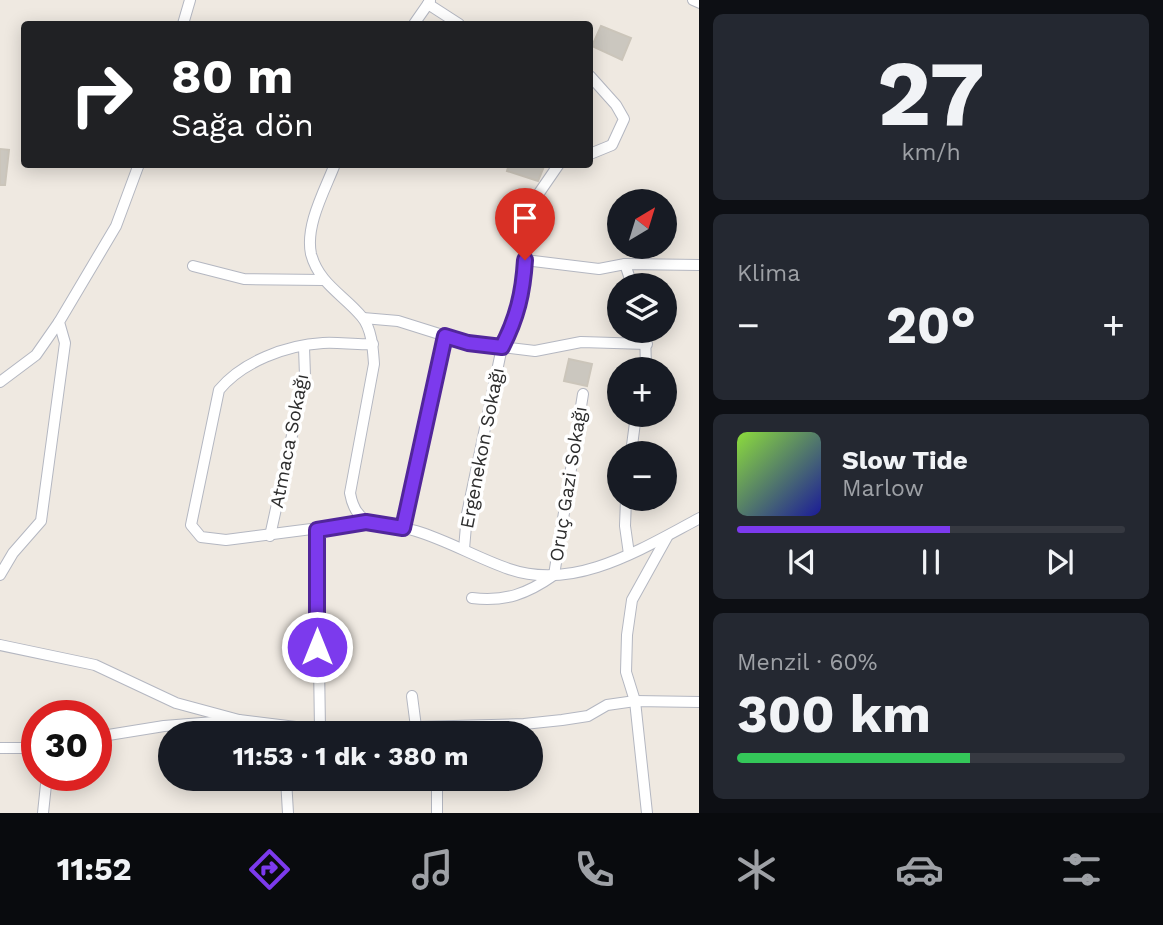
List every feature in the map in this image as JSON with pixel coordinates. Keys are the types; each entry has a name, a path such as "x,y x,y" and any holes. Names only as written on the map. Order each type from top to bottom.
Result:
{"street":[{"path":"184,21 190,0"},
{"path":"693,0 699,3"},
{"path":"416,21 429,2 455,21"},
{"path":"593,79 616,105 624,119 612,145 593,153"},
{"path":"0,382 5,372 36,355 59,322 116,226 138,168"},
{"path":"333,168 313,221 311,253 323,280 363,318 373,344 374,364 350,493 353,510 366,522"},
{"name":"Ergenekon Sokağı","path":"464,549 467,514 502,347 519,308 537,196 556,168"},
{"path":"525,260 598,269 625,264 699,265"},
{"path":"625,264 628,273"},
{"path":"193,266 244,279 323,280"},
{"path":"363,318 398,321 468,343 535,351 582,342 647,344 646,357"},
{"path":"0,576 13,553 41,521 65,343 59,322"},
{"path":"403,528 445,336"},
{"path":"373,344 323,343 304,347 245,366 232,375 219,390 191,525 201,537 226,540 366,522 403,528 453,542 509,569 539,577 592,570 699,518"},
{"name":"Atmaca Sokağı","path":"270,536 305,376 304,347"},
{"name":"Oruç Gazi Sokağı","path":"554,575 583,394"},
{"path":"626,511 629,554"},
{"path":"317,530 320,721"},
{"path":"646,813 635,701 626,671 632,600 668,534"},
{"path":"472,598 504,599 531,592 554,575"},
{"path":"0,645 94,665 176,703 245,721"},
{"path":"412,696 415,721"},
{"path":"543,722 588,716 607,705 635,701 699,702"},
{"path":"112,734 164,726 239,720"},
{"path":"0,748 21,748"},
{"path":"43,813 45,791"},
{"path":"287,791 288,813"},
{"path":"437,791 437,813"}],"building":[{"path":"601,26 631,38 622,60 593,46"},
{"path":"0,149 9,150 5,185 0,185"},
{"path":"508,168 543,168 538,181 507,171"},
{"path":"569,359 592,364 587,386 564,381"}],"route":[{"path":"317,647 317,530 366,522 403,528 445,336 468,343 502,347 516,320 522,297 525,260"}]}
